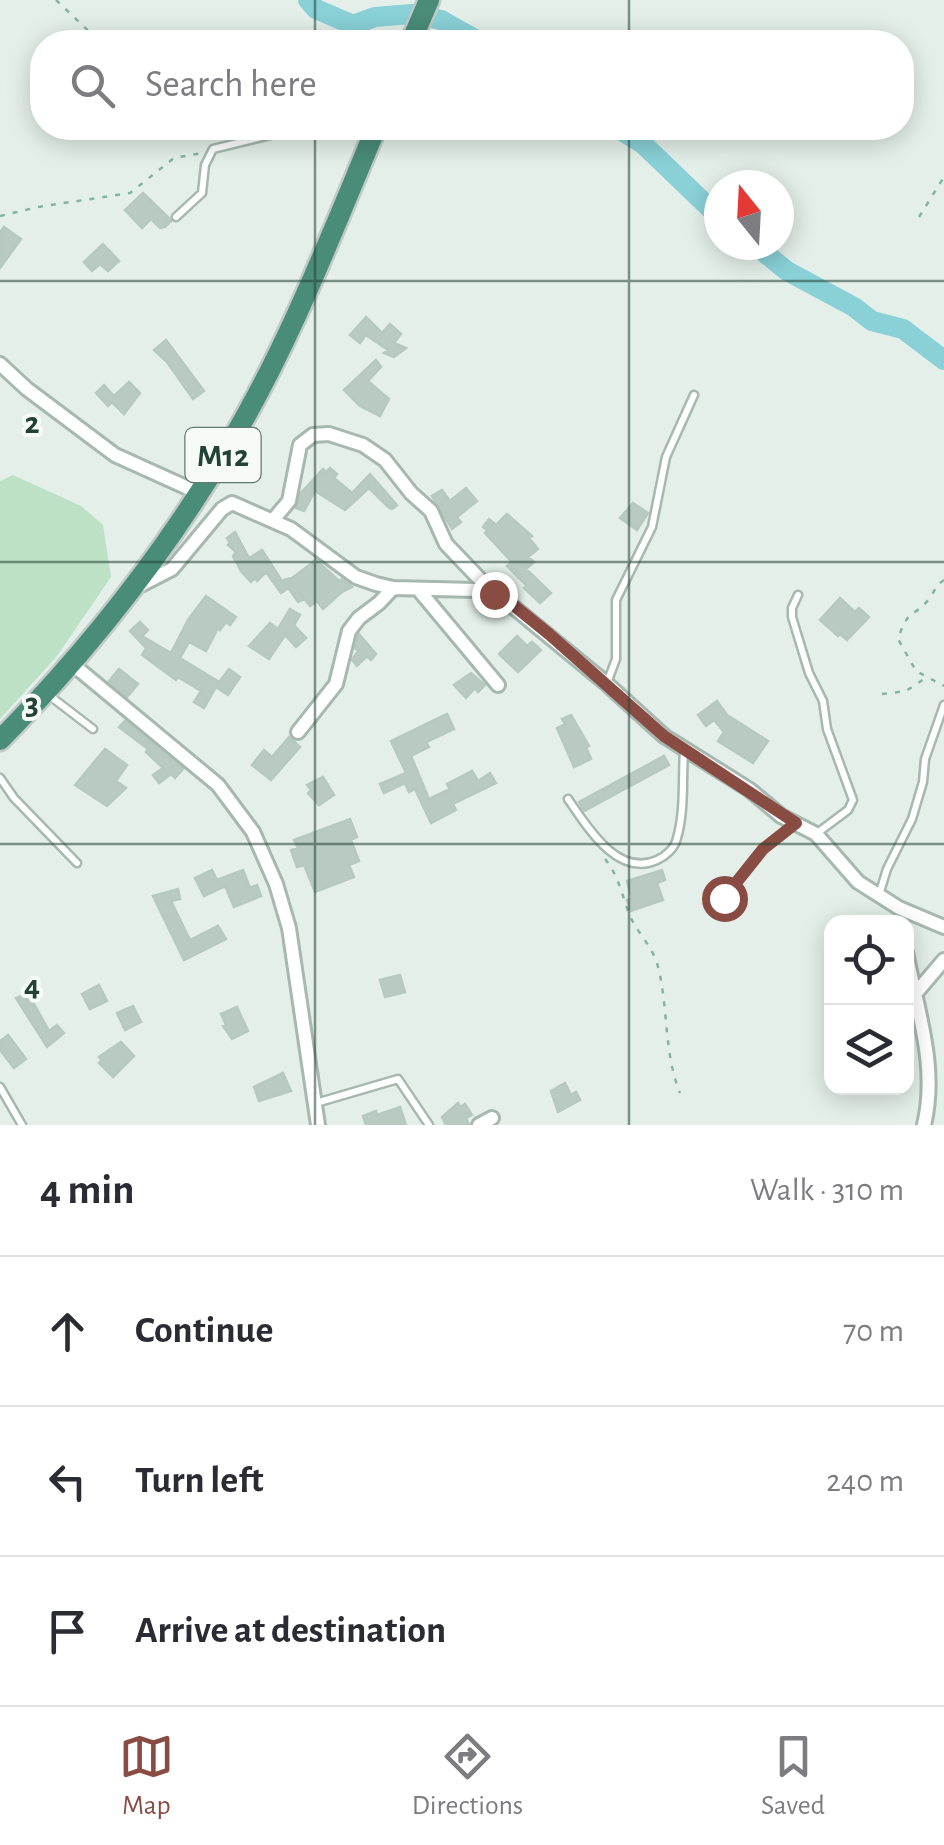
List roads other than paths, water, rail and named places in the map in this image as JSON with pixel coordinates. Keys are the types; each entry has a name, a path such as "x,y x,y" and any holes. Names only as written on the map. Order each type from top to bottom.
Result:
{"highway":[{"path":"416,30 429,0"},
{"name":"M12","path":"0,740 130,590 230,443 293,322 371,140"}],"street":[{"path":"0,364 27,389 115,454 199,492"},
{"path":"273,520 290,500 300,445 313,435 330,434 363,445 385,460 411,493 432,511 446,544 494,594"},
{"path":"130,590 172,570 226,505 238,504 310,540 356,576 393,588 494,594 507,600 607,684 653,728 816,834 840,864 900,915"},
{"path":"298,732 336,684 349,630 393,588"},
{"path":"418,588 498,685"},
{"path":"71,662 218,786 252,832 276,884 290,928 318,1125"},
{"path":"914,919 944,927"},
{"path":"915,994 944,960"},
{"path":"914,989 927,1048 930,1085 924,1125"},
{"path":"478,1125 492,1118"}],"lane":[{"path":"176,217 202,192 205,164 213,150 246,140"},
{"path":"607,684 616,659 616,600 652,527 666,456 694,395"},
{"path":"798,595 792,617 853,800 848,810 816,834"},
{"path":"45,692 94,729"},
{"path":"878,896 912,819 925,759 944,706"},
{"path":"568,798 594,836 624,861 638,865 664,857 677,838 684,751"},
{"path":"0,778 77,864"},
{"path":"724,898 763,849 796,823"},
{"path":"315,1103 398,1079 429,1125"},
{"path":"0,1087 22,1125"}],"waterway":[{"path":"308,0 316,9 353,25 375,17 412,14"},
{"path":"432,18 459,30"},
{"path":"636,140 704,203"},
{"path":"773,260 872,321 903,329 944,360"}]}
